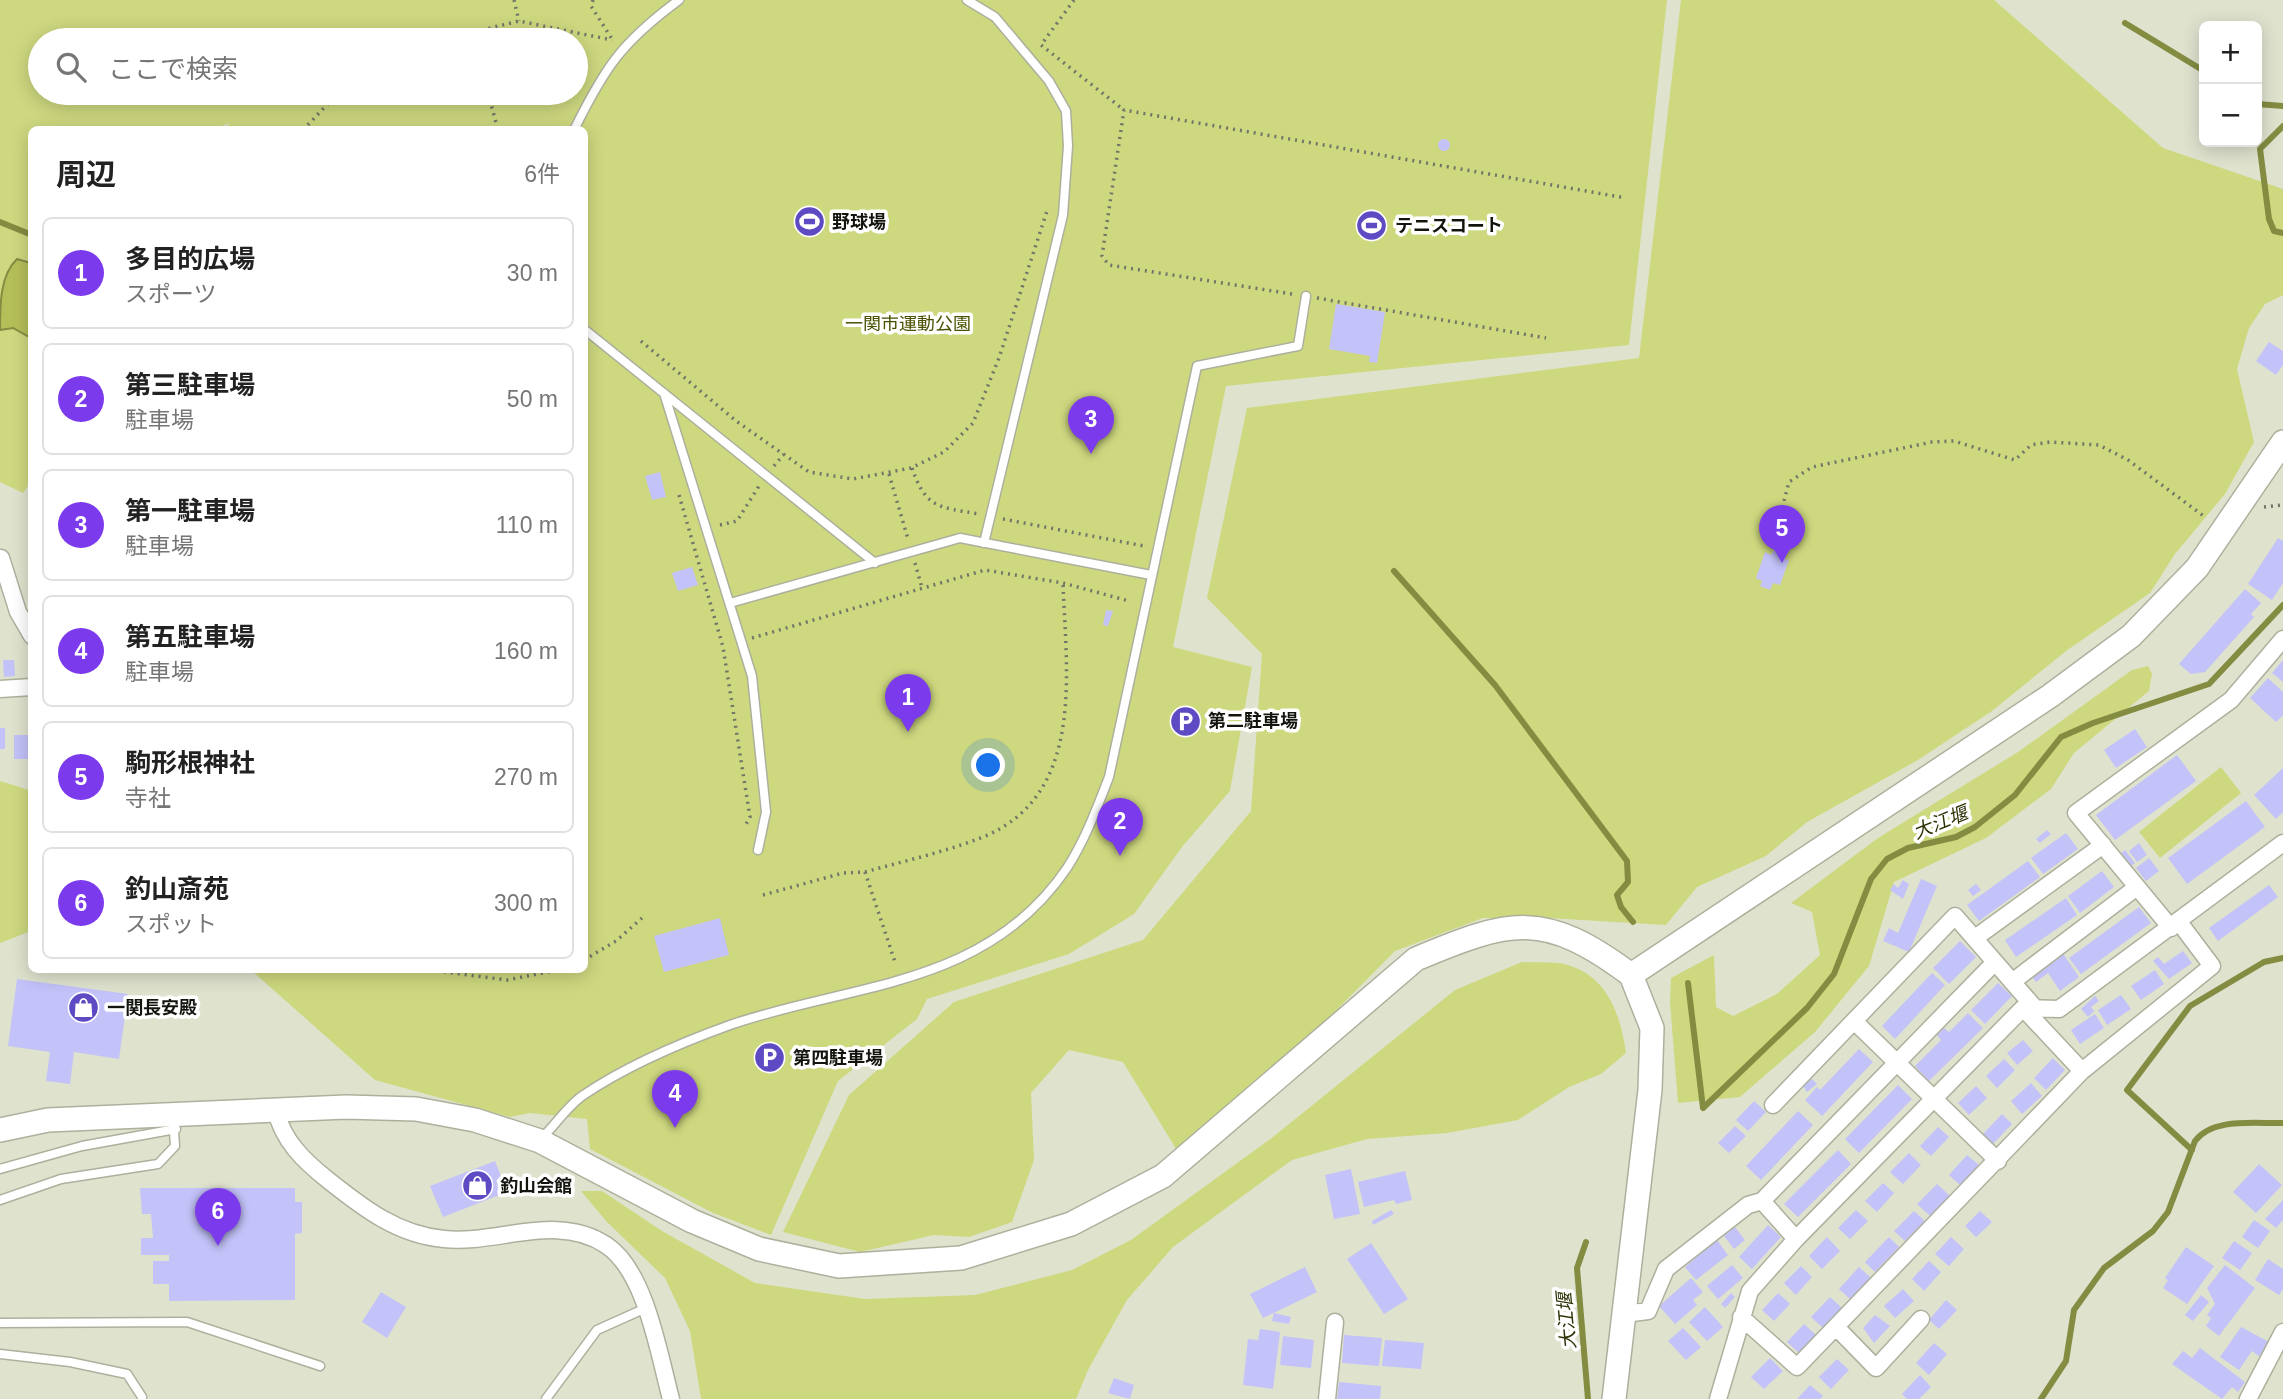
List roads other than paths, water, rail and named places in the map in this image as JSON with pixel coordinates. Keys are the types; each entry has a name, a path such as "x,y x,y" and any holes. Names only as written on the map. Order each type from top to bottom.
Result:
{"street":[{"path":"1631,975 2050,696 2131,636 2197,568 2283,442"},
{"path":"0,557 18,612 28,629"},
{"path":"1741,1317 1797,1367 2082,1071 2212,967 2137,887 2076,813 2231,700 2283,639"},
{"path":"0,689 28,687"},
{"path":"1718,1399 1751,1291 1796,1239 1934,1098 2029,1008 2059,1009 2283,843"},
{"path":"1975,938 2103,845"},
{"path":"2012,982 2137,887"},
{"path":"1773,1105 1955,916 2012,982 2029,1008 2082,1071"},
{"path":"0,1130 48,1120 175,1122 276,1110 416,1110 475,1120 540,1140 692,1222 759,1249 839,1266 961,1258 1071,1224 1163,1175 1416,959 1465,938 1505,926 1557,931 1594,947 1631,975 1652,1028 1650,1090 1614,1399"},
{"path":"1624,1314 1648,1311 1666,1269 1748,1205 1762,1201 1995,962"},
{"path":"1854,1021 1998,1161"},
{"path":"276,1110 280,1129 304,1161 356,1203 393,1226 442,1239 464,1240 536,1230 584,1234 607,1245 627,1265 646,1308 671,1399"},
{"path":"1762,1201 1796,1239"},
{"path":"1836,1327 1876,1368 1922,1319"},
{"path":"1327,1399 1335,1322"},
{"path":"2248,1399 2283,1332"}],"lane":[{"path":"588,101 601,74 628,42 639,30 679,0"},
{"path":"967,0 995,17 1049,81 1066,111 1068,146 1063,215 984,543"},
{"path":"576,126 586,105"},
{"path":"540,1140 581,1097 655,1056 732,1025 890,985 941,968 985,947 1029,911 1066,869 1090,825 1110,777 1156,548 1197,366 1298,346 1306,296"},
{"path":"588,332 875,563"},
{"path":"664,393 752,676 766,812 758,850"},
{"path":"730,603 960,538 1151,575"},
{"path":"0,1169 175,1122 175,1146 158,1164 61,1179 0,1200"},
{"path":"546,1399 597,1330 646,1308"},
{"path":"0,1323 187,1322 320,1366"},
{"path":"0,1354 70,1362 127,1374 142,1397"}],"waterway":[{"path":"2125,23 2199,68"},
{"path":"2262,104 2283,106"},
{"path":"2283,126 2260,149 2269,219 2274,231 2283,233"},
{"path":"0,222 28,233"},
{"path":"1394,571 1495,685 1627,861 1628,882 1617,895 1621,907 1633,922"},
{"name":"大江堰","path":"1703,1108 1807,1008 1834,974 1871,879 1887,859 1908,848 1956,837 1975,827 2015,795 2061,737 2093,723 2209,684 2283,605"},
{"path":"2192,1150 2127,1090 2190,1006 2264,962 2283,958"},
{"path":"1688,983 1703,1108"},
{"path":"2041,1399 2066,1361 2074,1310 2104,1268 2153,1231 2168,1212 2195,1141 2203,1133 2223,1125 2283,1123"},
{"name":"大江堰","path":"1586,1242 1577,1268 1588,1399"}],"place":[{"name":"野球場","path":"809,222"},
{"name":"テニスコート","path":"1372,226"},
{"name":"第一駐車場","path":"1091,454"},
{"name":"駒形根神社","path":"1782,563"},
{"name":"第二駐車場","path":"1185,721"},
{"name":"多目的広場","path":"908,732"},
{"name":"第三駐車場","path":"1120,856"},
{"name":"一関長安殿","path":"84,1008"},
{"name":"第四駐車場","path":"770,1058"},
{"name":"第五駐車場","path":"675,1128"},
{"name":"釣山会館","path":"477,1186"},
{"name":"釣山斎苑","path":"218,1246"}],"park label":[{"name":"一関市運動公園","path":"908,324"}]}
